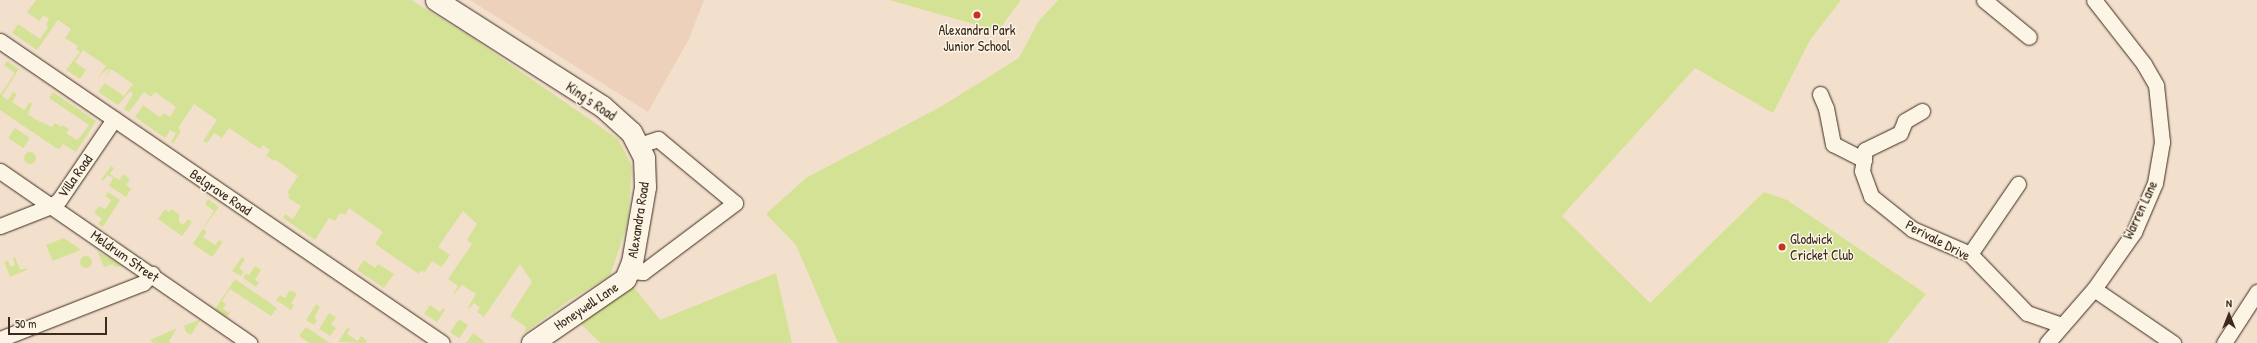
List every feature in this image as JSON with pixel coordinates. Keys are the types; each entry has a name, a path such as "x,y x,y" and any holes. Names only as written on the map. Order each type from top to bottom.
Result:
{"street":[{"name":"King's Road","path":"436,0 602,106 620,120 640,145"},
{"path":"1984,0 2029,37"},
{"name":"Warren Lane","path":"2047,343 2094,289 2134,232 2155,183 2162,142 2156,84 2144,64 2094,0"},
{"name":"Belgrave Road","path":"0,41 442,343"},
{"path":"1820,94 1826,108 1833,144 1864,155 1900,133 1904,120 1922,111"},
{"name":"Villa Road","path":"0,226 51,206 59,200 114,118"},
{"name":"Honeywell Lane","path":"532,343 625,279 629,271 643,272 735,203 658,139 640,145"},
{"name":"Alexandra Road","path":"629,271 646,175 640,145"},
{"name":"Perivale Drive","path":"1864,155 1862,171 1871,196 1912,229 1970,254 2027,313 2062,325"},
{"name":"Meldrum Street","path":"0,171 152,274 249,343"},
{"path":"1970,254 2018,184"},
{"path":"0,339 143,283 152,274"},
{"path":"2094,289 2174,343"},
{"path":"2224,343 2257,292"}],"shaded area":[{"path":"470,0 704,0 689,39 648,112"}],"green space":[{"path":"36,0 411,0 468,35 618,139 632,166 628,222 610,276 570,300 524,333 526,327 510,316 532,282 520,264 484,317 477,312 480,307 474,303 470,308 468,307 476,294 462,285 452,297 458,286 448,279 472,244 467,240 477,224 463,211 438,247 450,255 442,267 432,261 425,272 421,271 419,274 375,244 383,232 349,208 345,215 340,213 335,221 329,218 315,240 283,218 285,214 293,219 301,206 288,198 290,195 287,193 298,176 276,160 275,161 266,156 270,150 263,145 260,149 229,128 222,138 214,133 207,143 203,141 217,120 194,104 178,128 181,131 173,144 171,142 176,133 170,130 165,138 135,117 143,105 160,117 164,113 170,117 176,107 155,92 151,97 144,92 129,112 124,109 133,94 130,91 118,105 98,92 105,83 124,96 133,84 111,69 103,81 109,70 107,69 98,78 106,66 83,50 75,62 86,70 80,79 66,70 80,52 76,49 78,46 65,38 71,29 58,20 37,50 12,33 18,24 40,39 48,27 46,25 49,18 43,16 39,21 27,12"},
{"name":"Alexandra Park Junior School","path":"889,0 1021,0 998,31"},
{"path":"1058,0 1841,0 1810,40 1773,113 1695,68 1562,216 1650,303 1764,192 1787,200 1926,294 1887,343 838,343 796,245 766,214 806,178 942,106 1019,58 1038,22"},
{"path":"7,61 19,69 2,96 8,100 13,92 17,94 12,102 24,110 30,102 32,104 28,114 35,119 52,127 55,123 61,127 62,125 69,129 66,133 77,140 89,125 49,98 53,92 96,121 76,152 63,144 60,149 56,148 0,110 0,95 15,73 4,65"},
{"path":"15,128 30,138 23,148 8,138"},
{"path":"32,152 35,153 35,163 28,164 25,163 24,156 25,153"},
{"path":"111,166 114,168 110,174 119,180 123,174 130,179 126,185 131,189 126,197 109,186 113,178 108,175 103,181 101,180"},
{"path":"108,192 120,200 103,227 98,224 102,219 94,213 99,206 105,209 108,205 111,200 105,196"},
{"path":"208,199 219,207 203,229 207,232 203,237 215,245 219,240 223,242 212,257 193,244 214,211 205,204"},
{"path":"165,209 169,212 171,209 179,214 179,222 183,225 188,219 192,222 182,236 158,219"},
{"path":"64,238 81,250 53,261 46,245"},
{"path":"97,251 124,266 114,267 113,264 104,267"},
{"path":"84,256 88,256 92,262 88,268 84,268 80,264 80,260"},
{"path":"15,257 20,270 26,268 27,270 10,277 4,262 8,261 11,267 15,265 13,258"},
{"path":"242,257 245,259 239,268 244,272 241,276 232,271"},
{"path":"364,260 375,268 378,264 394,274 384,288 357,270"},
{"path":"255,266 261,270 255,280 259,282 256,287 243,278 246,273 249,275"},
{"path":"776,273 792,343 600,343 580,323 633,286 660,320"},
{"path":"235,279 277,308 271,316 230,289 222,301 226,304 223,309 230,313 227,317 215,309"},
{"path":"290,290 297,294 291,303 294,305 291,310 276,300 280,295 285,298"},
{"path":"316,304 320,307 314,318 317,320 314,325 306,320"},
{"path":"430,305 440,312 443,308 445,310 437,322 424,314"},
{"path":"329,313 336,317 331,324 336,328 330,336 319,329"},
{"path":"201,319 191,335 186,332 184,326"},
{"path":"459,319 468,325 459,338 450,332"},
{"path":"306,327 330,343 309,343 299,336"},
{"path":"348,327 350,329 347,334 358,341 361,336 367,341 366,343 338,342"},
{"path":"177,328 169,341 171,343 153,343 150,340"},
{"path":"473,333 485,342 466,343"}],"place":[{"name":"Alexandra Park Junior School","path":"977,15"},
{"name":"Glodwick Cricket Club","path":"1782,247"}]}
